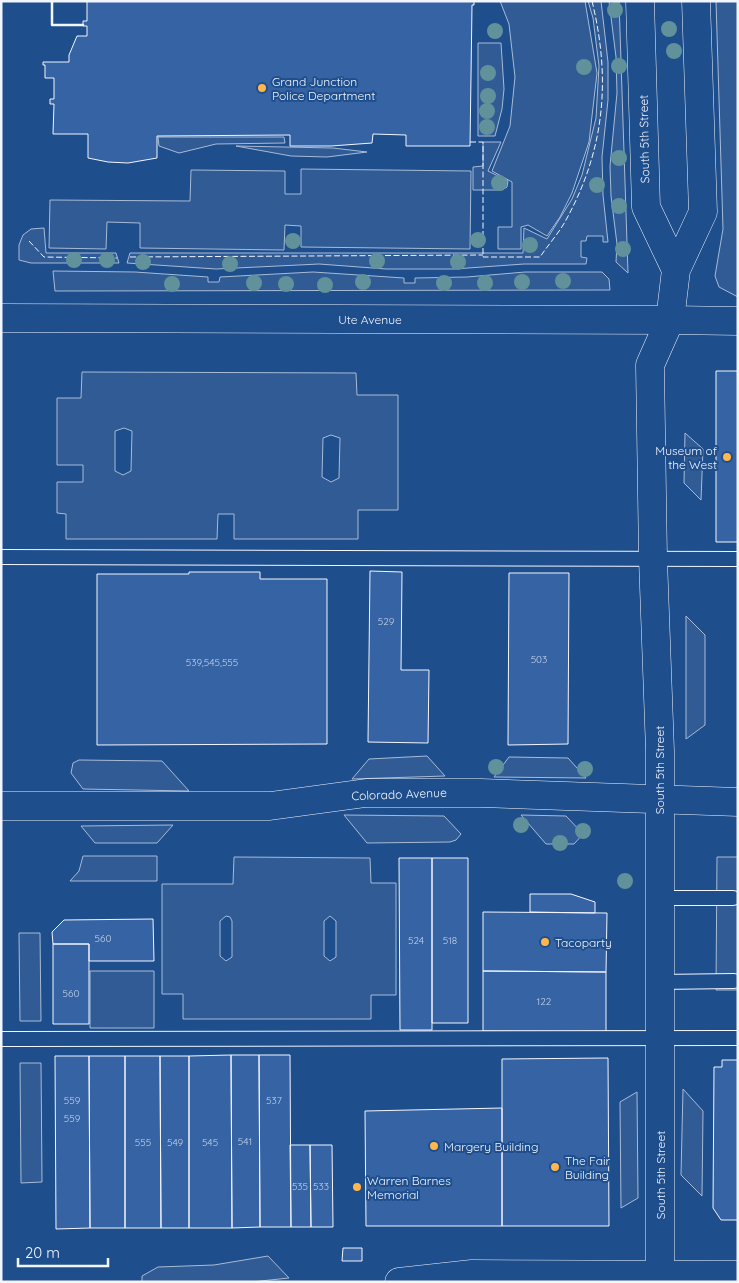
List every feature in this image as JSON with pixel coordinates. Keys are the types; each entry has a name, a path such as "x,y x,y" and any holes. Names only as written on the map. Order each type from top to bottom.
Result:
{"main road":[{"name":"South 5th Street","path":"640,1 646,207 676,270"},
{"name":"South 5th Street","path":"660,1278 660,751 653,559 650,365 670,320 676,270 703,212 696,1"},
{"name":"Ute Avenue","path":"1,318 738,321"},
{"name":"Colorado Avenue","path":"1,806 270,806 366,792 481,792 738,802"},
{"path":"399,1282 472,1274 660,1278 738,1275"}],"lane":[{"path":"1,557 738,559"},
{"path":"659,898 733,898"},
{"path":"659,982 734,981"},
{"path":"1,1039 738,1038"}],"shaded area":[{"path":"500,1 585,1 597,73 589,142 572,193 560,217 547,236 528,225 521,227 521,249 498,249 498,227 512,227 512,182 492,171 510,126 515,77 509,24"},
{"path":"588,1 601,1 608,62 608,100 602,157 603,195 608,242 603,242 603,236 587,236 586,241 581,241 581,257 587,258 586,264 524,264 454,269 386,269 319,264 216,269 127,263 130,253 523,253 524,228 547,239 572,199 582,175 596,118 599,66 593,18"},
{"path":"609,1 619,1 628,273 616,262 617,244 611,196 610,166 617,93 616,57"},
{"path":"716,1 738,1 738,297 719,287 715,276 723,229"},
{"path":"478,43 501,43 504,89 502,109 495,136 478,136"},
{"path":"158,137 284,137 285,143 216,144 179,153 159,146"},
{"path":"483,142 501,142 488,171 508,181 507,187 502,190 473,190 473,167 483,166"},
{"path":"236,146 333,148 367,152 327,157 291,156"},
{"path":"301,169 471,171 470,249 301,247 301,226 285,225 284,250 140,248 140,223 107,222 106,249 49,248 50,200 190,201 191,170 285,171 285,194 301,194"},
{"path":"44,228 46,253 116,253 119,263 31,263 19,260 19,245 23,235 31,229"},
{"path":"53,271 135,272 208,277 208,282 219,282 220,277 313,272 404,278 404,283 415,283 415,278 467,277 525,272 602,272 609,279 610,290 55,291"},
{"path":"82,372 356,373 357,395 398,395 398,510 358,510 358,539 234,539 234,514 218,514 217,539 66,539 66,514 57,513 57,482 83,482 83,465 57,465 57,398 81,398","holes":["124,428 132,431 131,471 123,475 115,471 115,431","331,435 340,438 339,478 331,482 322,477 323,438"]},
{"path":"685,433 703,449 701,500 684,483"},
{"path":"686,616 705,635 705,725 686,739"},
{"path":"427,756 445,776 352,779 369,759"},
{"path":"509,757 568,758 586,778 494,777"},
{"path":"79,760 162,761 189,791 83,789 71,773 73,763"},
{"path":"344,815 444,816 461,834 456,840 450,842 367,843"},
{"path":"521,815 566,816 583,834 574,844 546,844"},
{"path":"173,825 157,843 95,843 81,826"},
{"path":"83,856 157,856 157,881 70,881 79,871"},
{"path":"234,857 370,858 371,883 396,883 396,995 371,995 371,1019 183,1019 183,994 162,994 162,884 233,884","holes":["226,916 230,917 232,921 232,957 226,961 220,956 220,921","330,916 336,921 336,957 330,961 324,956 324,921"]},
{"path":"717,857 738,857 738,990 716,990"},
{"path":"19,933 40,933 41,1021 20,1021"},
{"path":"90,971 154,971 154,1028 90,1028"},
{"path":"20,1063 41,1063 42,1182 21,1183"},
{"path":"683,1089 703,1111 702,1196 681,1175"},
{"path":"637,1092 638,1198 621,1208 620,1102"},
{"path":"268,1256 289,1278 251,1282 142,1282 142,1276 158,1267 214,1265"}],"building":[{"name":"Grand Junction Police Department","path":"87,1 474,1 474,5 472,5 470,146 406,146 406,135 373,134 372,143 331,146 290,146 290,135 157,136 157,158 128,163 88,158 88,134 53,134 54,104 50,104 50,99 54,99 54,78 45,78 45,65 43,65 43,62 69,62 69,55 77,36 87,36 87,26 83,26 83,21 87,21"},
{"name":"Museum of the West","path":"716,371 738,371 738,542 716,542"},
{"path":"370,571 402,572 401,670 429,670 428,743 368,742"},
{"path":"189,572 260,572 260,579 327,579 327,744 97,745 97,574 189,574"},
{"path":"509,573 569,573 568,744 508,745"},
{"path":"399,858 432,858 432,1030 400,1030"},
{"path":"432,858 468,858 468,1023 432,1023"},
{"path":"530,894 571,894 595,902 595,913 530,912"},
{"name":"Tacoparty","path":"483,912 607,913 606,972 483,971"},
{"path":"153,919 154,961 89,961 89,944 53,944 52,932 64,920"},
{"path":"53,944 89,944 89,1024 53,1024"},
{"path":"483,971 606,972 606,1032 483,1031"},
{"path":"231,1055 259,1055 260,1227 232,1228"},
{"path":"231,1055 232,1228 189,1228 189,1056"},
{"path":"259,1055 290,1055 291,1227 260,1227"},
{"path":"55,1056 89,1056 90,1228 56,1229"},
{"path":"89,1056 125,1056 125,1228 90,1228"},
{"path":"125,1056 160,1056 161,1228 125,1228"},
{"path":"160,1056 189,1056 189,1228 161,1228"},
{"name":"The Fair Building","path":"608,1058 609,1226 502,1226 502,1059"},
{"path":"722,1060 738,1060 738,1220 721,1220 713,1208 714,1067 722,1067"},
{"name":"Margery Building","path":"502,1108 502,1226 366,1226 365,1111"},
{"path":"290,1145 310,1145 311,1227 291,1227"},
{"path":"310,1145 332,1145 333,1227 311,1227"},
{"path":"343,1248 362,1248 362,1261 342,1261"}],"fence":[{"path":"470,142 483,142 483,257 540,257 563,225 579,193 589,167 596,140 601,113 602,86 598,30 592,1"},
{"path":"29,241 44,257 117,258"},
{"path":"130,257 483,255"}],"wall":[{"path":"52,1 52,25 83,25"}],"place":[{"name":"Grand Junction Police Department","path":"262,88"},
{"name":"Museum of the West","path":"727,457"},
{"name":"Tacoparty","path":"545,942"},
{"name":"Margery Building","path":"434,1146"},
{"name":"The Fair Building","path":"555,1167"},
{"name":"Warren Barnes Memorial","path":"357,1187"}]}
